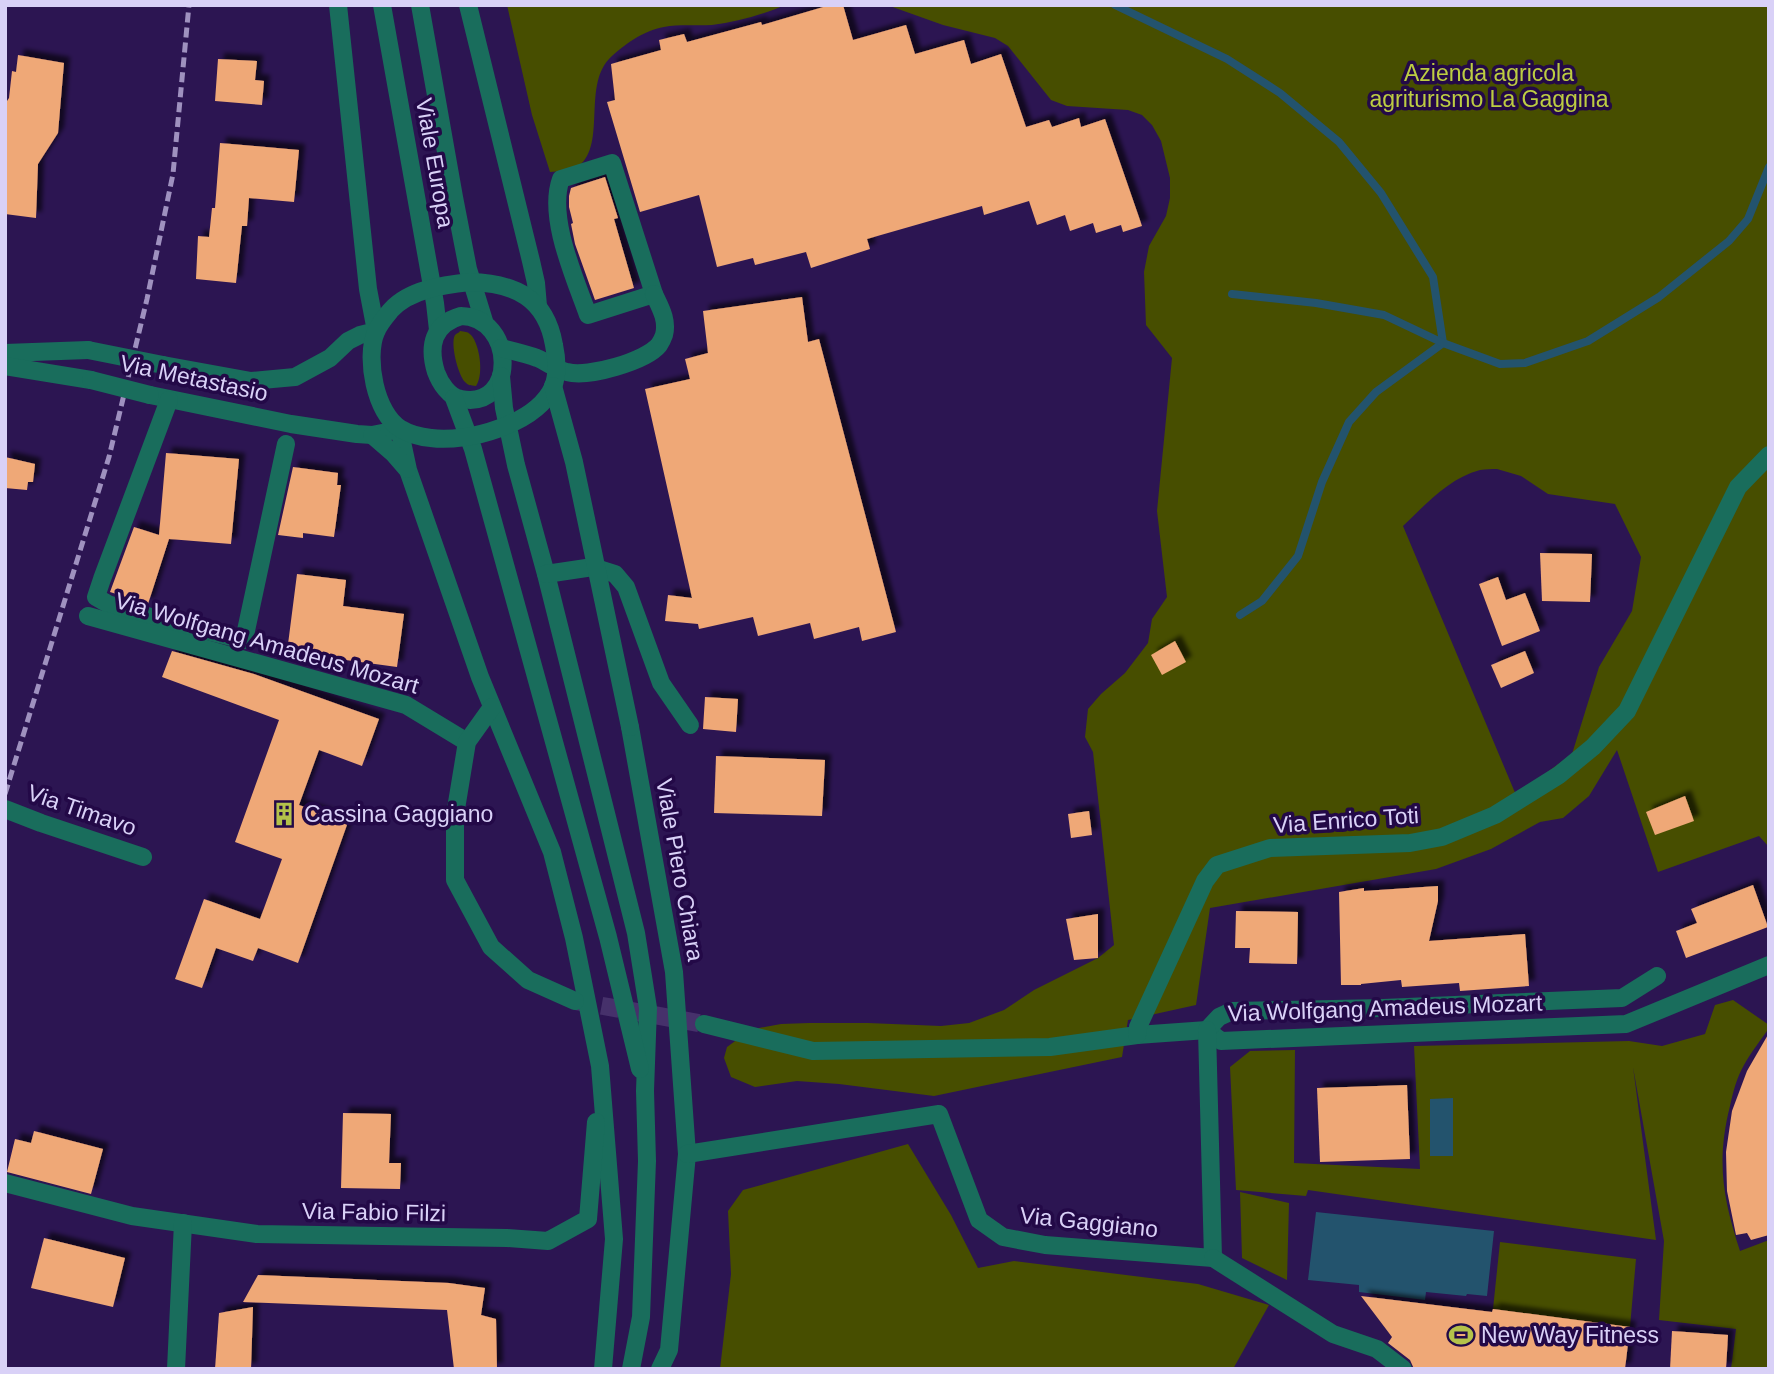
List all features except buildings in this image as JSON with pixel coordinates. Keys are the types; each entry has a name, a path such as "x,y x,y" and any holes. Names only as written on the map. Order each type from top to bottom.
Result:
{"street":[{"path":"338,5 368,289 376,331"},
{"name":"Viale Europa","path":"382,5 438,330 434,341 434,358 437,373 454,398"},
{"name":"Viale Europa","path":"419,5 468,269 484,321 495,334 501,348"},
{"path":"468,5 531,261 538,306"},
{"path":"631,1369 641,1317 647,1161 645,1091 648,1008 636,933 516,465 504,408 501,348 536,358 568,373 585,374 620,366 648,353 659,345 664,335 666,324 612,163 561,179 557,190 557,218 588,315 654,293"},
{"path":"487,282 502,285 528,297 538,306 547,319 557,370 547,397 528,414 511,424 482,434 433,439 399,428 388,416 380,400 371,365 373,344 376,331 392,309 403,300 414,294 453,284 487,282"},
{"name":"Via Metastasio","path":"348,341 363,312 368,289"},
{"path":"438,330 444,323 461,316 471,316 484,321"},
{"name":"Via Metastasio","path":"5,352 88,350 251,382 295,376 330,358 348,341 376,331"},
{"name":"Via Metastasio","path":"5,366 91,380 169,400 291,424 372,435 399,428"},
{"path":"501,376 494,391 482,398 454,398 472,449 608,937 645,1091"},
{"name":"Viale Piero Chiara","path":"553,386 574,462 630,727 674,972 687,1154 669,1350 660,1369"},
{"path":"169,400 96,597 108,604 244,640 286,444"},
{"path":"399,428 408,470 480,677 552,852 574,938 600,1066 614,1238 603,1369"},
{"path":"372,435 408,470"},
{"name":"Via Enrico Toti","path":"1137,1035 1138,1027 1205,881 1217,865 1270,848 1410,844 1442,837 1495,815 1559,775 1593,747 1627,711 1738,487 1769,455"},
{"path":"546,574 593,567 615,574 626,587 661,683 690,725"},
{"name":"Via Wolfgang Amadeus Mozart","path":"88,616 406,705 467,742"},
{"path":"492,708 467,742 455,815 455,880 491,947 528,980 575,1001"},
{"name":"Via Timavo","path":"5,809 143,857"},
{"name":"Via Wolfgang Amadeus Mozart","path":"704,1024 813,1051 1049,1048 1137,1035 1207,1030 1221,1041 1626,1024 1769,965"},
{"path":"1403,1369 1377,1349 1333,1334 1213,1258 1207,1030 1219,1017 1232,1011 1622,998 1657,976"},
{"name":"Via Fabio Filzi","path":"5,1183 132,1216 257,1234 548,1241 589,1219 600,1066"},
{"name":"Via Gaggiano","path":"687,1154 939,1114 979,1220 1003,1237 1045,1245 1213,1258"},
{"path":"176,1369 183,1223"}],"green space":[{"path":"507,5 785,5 731,22 656,29 627,44 609,59 601,71 597,85 591,147 585,159 576,168 550,172 532,115"},
{"name":"Azienda agricola agriturismo La Gaggina","path":"887,5 1769,5 1769,847 1759,836 1658,872 1617,750 1589,796 1563,818 1540,822 1491,849 1436,869 1210,908 1196,1005 1128,1020 1122,1057 934,1096 797,1081 755,1087 731,1077 724,1058 727,1047 759,1028 809,1023 941,1026 969,1023 1004,1010 1034,990 1098,958 1114,945 1093,752 1085,737 1088,709 1125,673 1148,643 1152,619 1167,597 1157,511 1172,358 1146,325 1144,272 1149,246 1166,216 1170,178 1161,141 1152,125 1142,115 1128,110 1067,106 1051,100 1008,46 995,38 943,25","holes":["1497,469 1521,476 1548,494 1615,504 1641,557 1632,611 1599,667 1572,754 1516,795 1403,526 1438,493 1469,474"]},
{"path":"460,331 470,334 477,346 480,375 476,386 465,382 457,366 454,339"},
{"path":"1733,1000 1769,1025 1739,1074 1723,1145 1723,1180 1740,1251 1769,1240 1769,1369 1731,1369 1736,1329 1659,1320 1664,1241 1633,1067 1656,1240 1308,1190 1306,1196 1236,1190 1230,1067 1250,1051 1295,1050 1294,1163 1420,1169 1414,1046 1629,1041 1662,1046 1705,1034 1715,1005"},
{"path":"908,1144 951,1215 978,1268 1014,1261 1198,1284 1269,1305 1233,1369 720,1369 731,1274 728,1211 743,1190"},
{"path":"1240,1192 1289,1203 1287,1280 1242,1258"},
{"path":"1500,1242 1636,1259 1630,1327 1493,1309"}],"water":[{"path":"1453,1098 1453,1156 1430,1156 1430,1099"},
{"path":"1316,1212 1494,1231 1487,1296 1426,1292 1425,1300 1359,1292 1359,1285 1308,1280"}],"waterway":[{"path":"1115,5 1227,59 1280,93 1339,142 1381,193 1433,277 1443,343 1376,392 1349,422 1322,482 1298,556 1262,601 1240,615"},
{"path":"1232,294 1316,303 1384,315 1443,343 1500,364 1525,363 1588,341 1659,297 1729,241 1748,219 1769,167"}],"tunnel":[{"path":"575,1001 704,1024"}],"railway":[{"path":"5,794 109,457 147,299 173,174 189,5"}],"place":[{"name":"Cassina Gaggiano","path":"284,814"},
{"name":"New Way Fitness","path":"1461,1335"}]}
